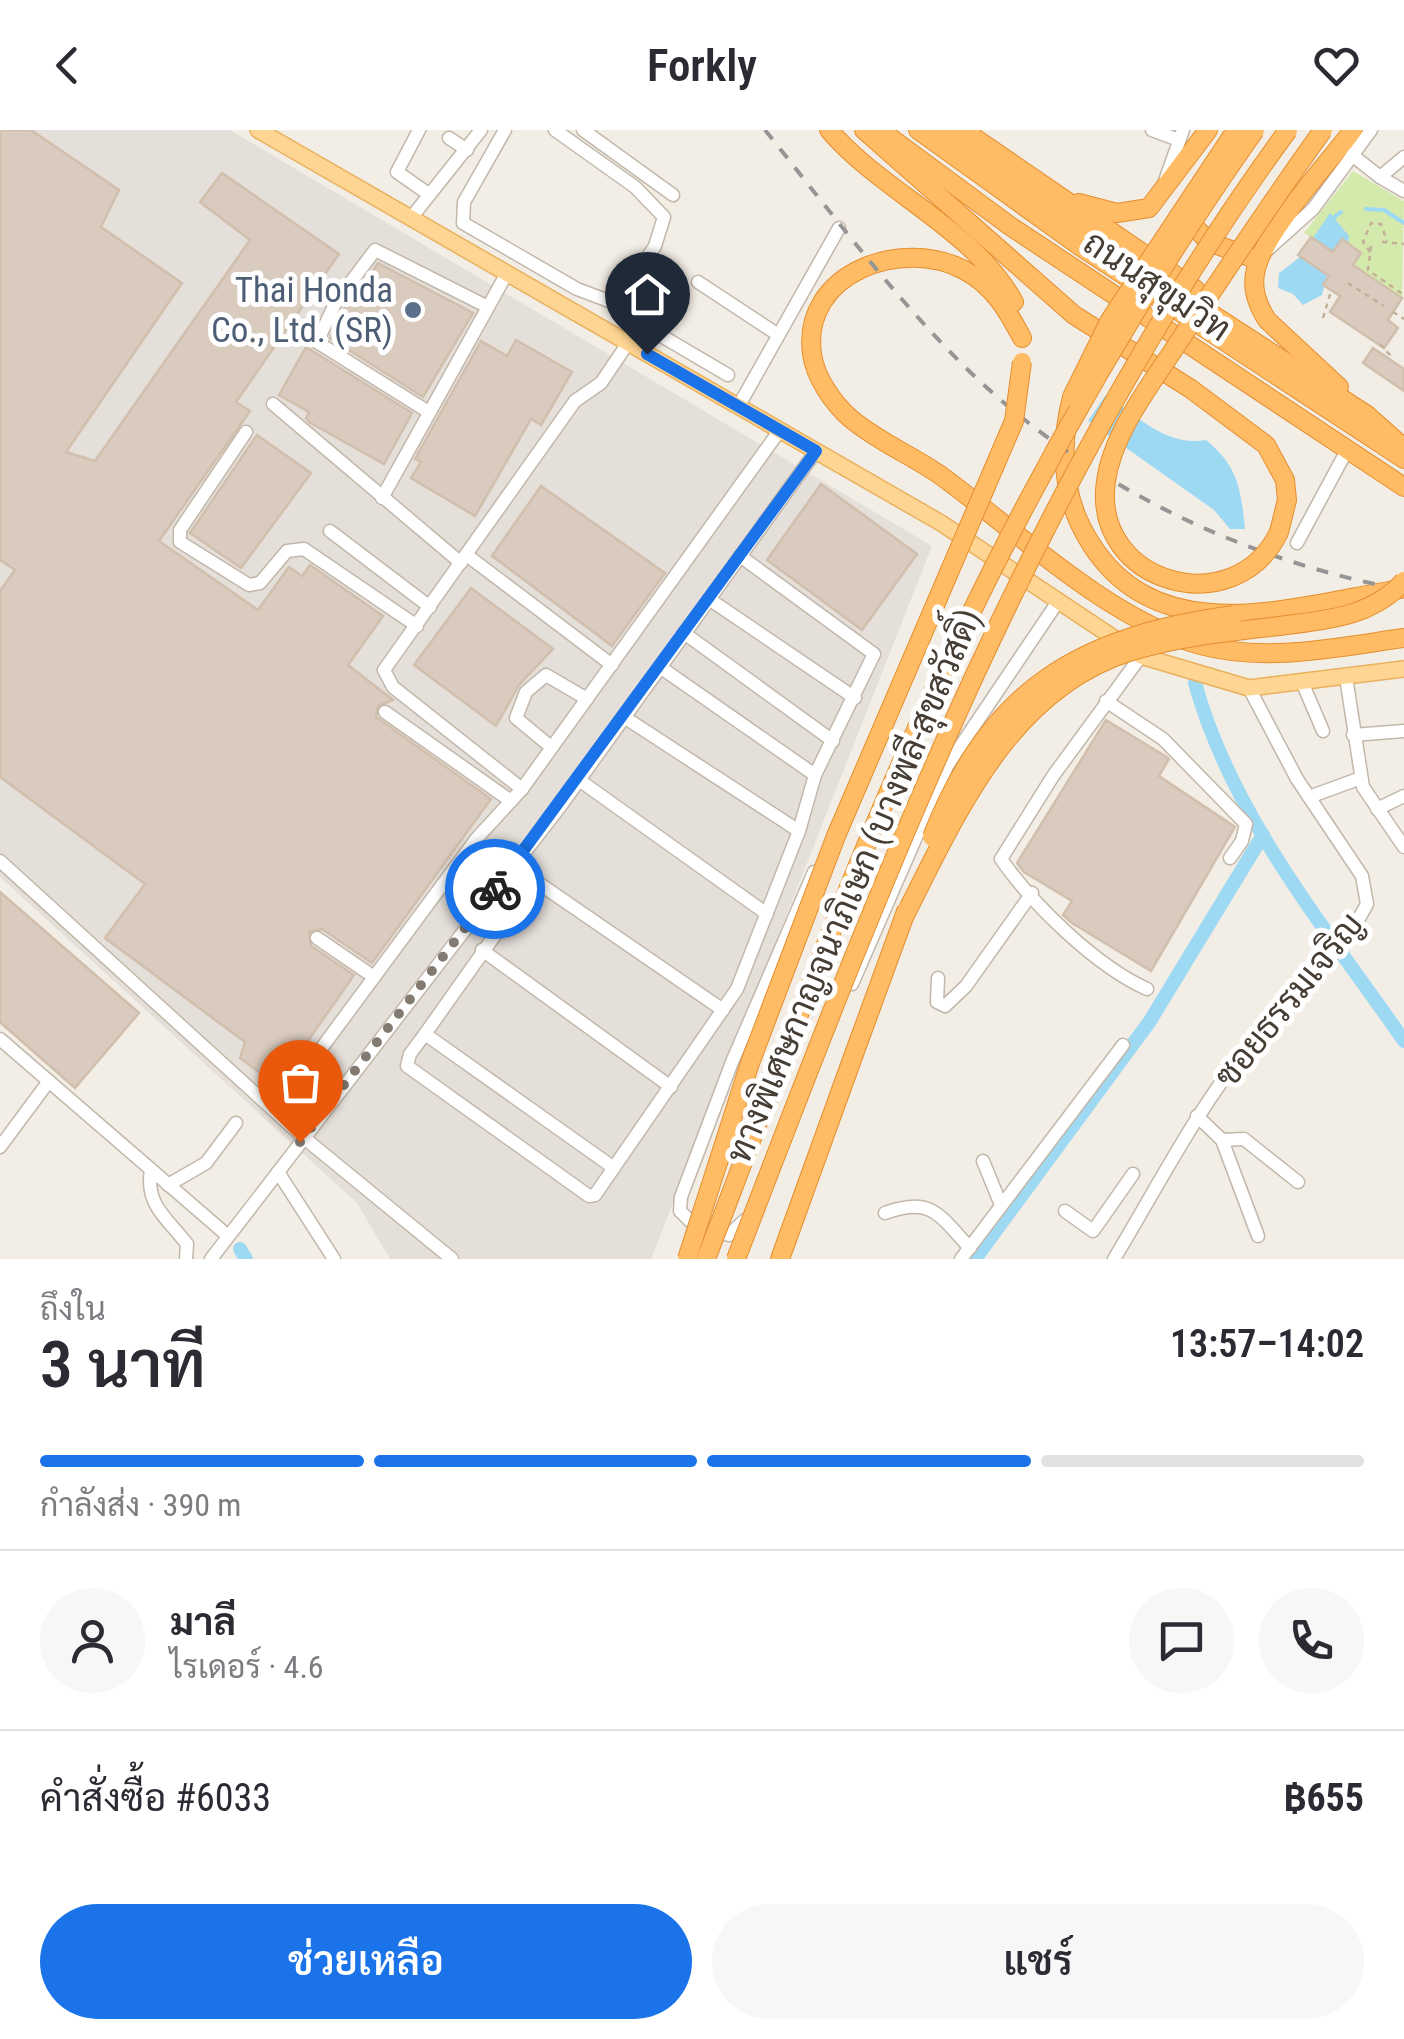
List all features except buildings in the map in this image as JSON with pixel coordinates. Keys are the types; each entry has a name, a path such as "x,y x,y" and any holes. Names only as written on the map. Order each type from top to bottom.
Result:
{"highway":[{"path":"687,1259 750,1064 836,836 1014,421 1022,362 1016,307 996,275 960,241 872,174 828,130"},
{"path":"864,130 1074,316 1191,389 1266,445 1285,480 1287,500 1279,532 1267,556 1221,581 1189,585 1158,576 1127,553 1109,516 1106,482 1133,414 1323,130"},
{"name":"ถนนสุขุมวิท","path":"880,130 1010,226 1404,487"},
{"name":"ถนนสุขุมวิท","path":"918,130 1081,248 1404,459"},
{"path":"944,130 1180,294 1367,415 1404,448"},
{"path":"964,130 1404,428"},
{"path":"1055,194 1117,213 1139,212 1157,202 1208,130"},
{"path":"1234,616 1167,607 1144,598 1111,570 1074,511 1064,438 1072,397 1093,348 1236,130"},
{"path":"1244,130 1186,214 1209,242 1244,256 1260,256"},
{"name":"ทางพิเศษกาญจนาภิเษก (บางพลี-สุขสวัสดิ์)","path":"706,1259 881,811 969,616 1008,537 1111,356 1256,130"},
{"name":"ทางพิเศษกาญจนาภิเษก (บางพลี-สุขสวัสดิ์)","path":"736,1259 888,870 980,658 1134,369 1288,130"},
{"path":"1339,387 1280,334 1258,307 1254,282 1260,256 1354,130"},
{"path":"1022,338 1005,306 979,279 940,261 898,256 858,268 835,288 815,320 812,354 835,403 851,419 923,463 1149,624 1224,650 1288,652 1404,638"},
{"path":"780,1259 953,789 993,728 1023,696 1058,669 1125,637 1404,585"},
{"path":"904,917 979,776 1022,722 1073,680 1126,653 1173,641 1358,613 1404,585"}],"main road":[{"path":"258,130 960,536 1141,656 1248,688 1404,669"}],"street":[{"path":"419,130 397,172 427,194"},
{"path":"410,218 481,130"},
{"path":"505,130 464,202 463,223 577,290 617,304 656,246 664,216 635,188 555,130"},
{"path":"583,130 673,195"},
{"path":"1152,130 1181,135 1157,202"},
{"path":"1260,256 1282,241 1313,208 1371,130"},
{"path":"449,138 467,150"},
{"path":"1352,155 1404,191"},
{"path":"1380,178 1404,156"},
{"path":"738,406 839,228"},
{"path":"428,411 318,342 336,302 374,250 488,307"},
{"path":"382,498 507,273"},
{"path":"698,282 777,334"},
{"path":"631,318 728,375"},
{"path":"522,789 384,676 574,401 601,383 628,343"},
{"path":"666,365 678,346"},
{"path":"273,404 382,498 612,664"},
{"path":"312,1062 477,838 522,789 780,430"},
{"path":"246,432 180,530 180,542 250,584 260,583 287,551 304,549 417,626"},
{"path":"211,1259 578,780 816,451"},
{"path":"1297,544 1346,452"},
{"path":"330,531 430,608"},
{"path":"960,536 681,1197 680,1211 696,1228 729,1235 740,1229 768,1175 947,766 1059,600"},
{"path":"722,1010 534,880 410,1054 407,1066 592,1196 736,990 799,831 815,775 874,654 740,556"},
{"path":"709,599 855,698"},
{"path":"684,633 833,741"},
{"path":"1141,656 1106,701 1002,858 1090,956 1116,975 1148,988"},
{"path":"660,667 815,775"},
{"path":"550,747 516,718 526,692 546,675 587,698"},
{"path":"1346,677 1352,736 1362,778 1377,809 1404,846"},
{"path":"1302,682 1323,731"},
{"name":"ซอยธรรมเจริญ","path":"1114,1259 1198,1116 1252,1042 1326,963 1367,904 1366,885 1309,797 1276,756 1248,688"},
{"path":"1106,701 1164,739 1246,824 1230,858"},
{"path":"384,712 511,800"},
{"path":"624,717 799,831"},
{"path":"1352,736 1404,732"},
{"path":"1309,797 1362,778"},
{"path":"578,780 767,914"},
{"path":"1377,809 1404,796"},
{"path":"0,861 300,1142 452,1259"},
{"path":"938,978 937,1002 945,1006 966,986 1032,893"},
{"path":"317,938 374,977"},
{"path":"482,950 670,1087"},
{"path":"425,1034 614,1168"},
{"path":"0,1039 228,1236"},
{"path":"885,1213 910,1204 927,1207 966,1253 1123,1045"},
{"path":"0,1148 49,1081"},
{"path":"1198,1116 1222,1140 1258,1236"},
{"path":"168,1185 206,1163 236,1122"},
{"path":"1222,1140 1244,1139 1298,1182"},
{"path":"983,1160 1002,1205"},
{"path":"151,1170 148,1192 187,1244 186,1259"},
{"path":"278,1172 334,1259"},
{"path":"1065,1212 1093,1231 1133,1174"},
{"path":"1113,1205 1137,1221"}],"path":[{"path":"1370,252 1363,242 1371,223 1381,224 1384,242 1404,244"},
{"path":"1371,246 1368,270 1404,295"},
{"path":"1348,283 1384,306"},
{"path":"1323,318 1331,290"},
{"path":"1393,312 1404,319"},
{"path":"1380,344 1390,355 1388,359"}],"shaded area":[{"path":"0,130 230,130 932,546 651,1259 390,1259 357,1203 0,877"}],"green space":[{"path":"1353,171 1404,201 1402,298 1353,265 1361,253 1348,244 1348,236 1331,214 1313,239 1304,233"}],"water":[{"path":"1330,213 1349,236 1348,244 1333,252 1322,295 1303,305 1293,294 1278,288 1279,273 1300,257"},
{"path":"1105,396 1165,434 1177,439 1206,440 1217,450 1236,479 1245,529 1230,529 1214,510 1088,421"}],"waterway":[{"path":"1366,209 1384,210 1404,223"},
{"path":"1333,218 1341,212"},
{"path":"1195,683 1211,732 1257,825 1313,913 1404,1041"},
{"path":"975,1259 1150,1021 1263,835"},
{"path":"240,1249 246,1259"}],"railway":[{"path":"765,130 940,341 1013,411 1063,448 1169,512 1226,537 1344,577 1404,590"}],"way so far":[{"path":"300,1142 495,889"}],"place":[{"name":"Thai Honda Co., Ltd. (SR)","path":"413,310"}],"route":[{"path":"495,889 562,804 816,451 647,354"}]}
